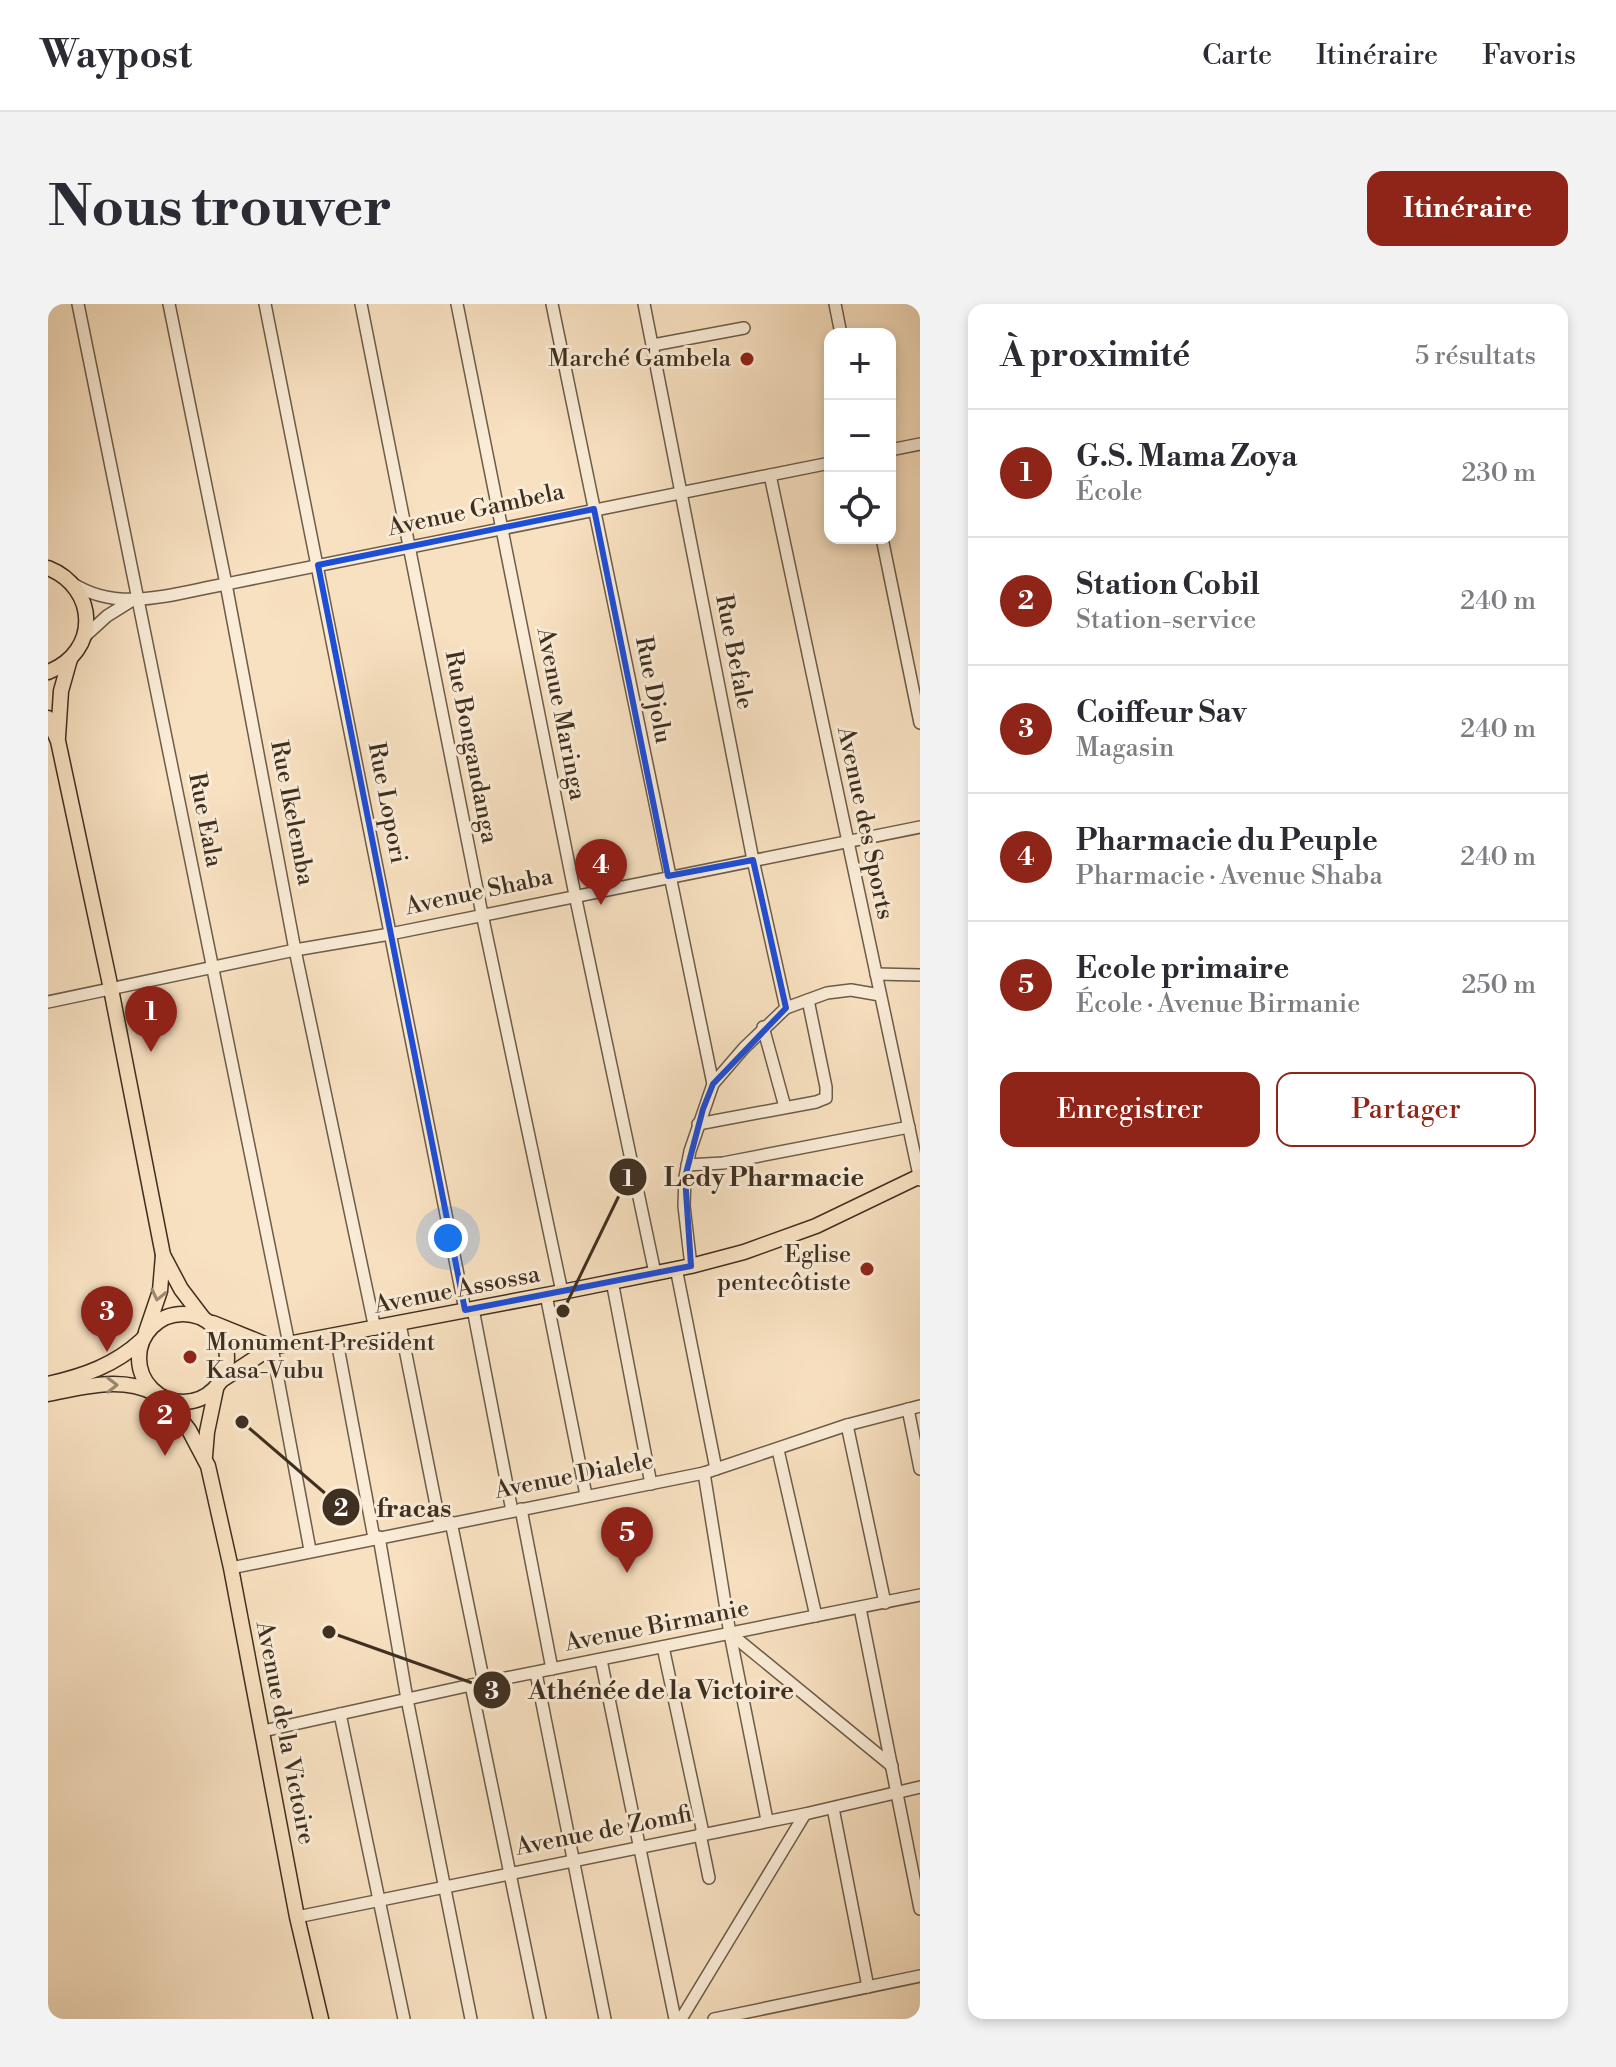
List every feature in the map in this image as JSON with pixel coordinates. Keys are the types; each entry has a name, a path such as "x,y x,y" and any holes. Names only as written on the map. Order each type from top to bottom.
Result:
{"main road":[{"path":"48,568 72,583 82,599 87,618 84,637 70,659 61,691 58,741"},
{"path":"48,672 70,659"},
{"path":"48,718 58,741 163,1255 160,1291 144,1337 139,1366 146,1382 189,1430 205,1456"},
{"name":"Avenue Assossa","path":"272,1347 691,1266 744,1252 816,1226 920,1178"},
{"path":"163,1255 181,1289 217,1329 227,1354 227,1368 219,1384 207,1432 205,1456"},
{"path":"48,1394 58,1385 123,1357 154,1324 178,1314 205,1319 272,1347"},
{"path":"58,1385 114,1384 139,1387 176,1402 198,1401 272,1347"},
{"name":"Avenue de la Victoire","path":"205,1456 231,1568 297,1917 321,2019"}],"street":[{"name":"Rue Eala","path":"78,304 289,1344"},
{"name":"Rue Ikelemba","path":"169,304 295,950 375,1329"},
{"name":"Rue Lopori","path":"265,304 390,934 469,1310 552,1669"},
{"name":"Rue Bongandanga","path":"361,304 482,914 562,1292"},
{"name":"Avenue Maringa","path":"457,304 575,895 655,1273"},
{"name":"Rue Djolu","path":"552,304 713,1084"},
{"name":"Rue Befale","path":"644,304 753,860 786,1008"},
{"path":"835,304 840,328"},
{"path":"653,345 744,328"},
{"path":"896,449 920,444"},
{"name":"Avenue Gambela","path":"136,600 824,464"},
{"name":"Avenue des Sports","path":"770,475 920,1178"},
{"path":"883,544 920,723"},
{"path":"72,583 100,597 136,600"},
{"path":"84,637 107,616 136,600"},
{"name":"Avenue Shaba","path":"48,1002 920,827"},
{"path":"876,974 920,975"},
{"path":"691,1266 684,1206 687,1165 713,1084 763,1027 786,1008 827,993 851,990 880,995"},
{"path":"698,1124 826,1098 808,1000"},
{"path":"763,1027 785,1107"},
{"path":"687,1165 723,1163 909,1127"},
{"path":"676,1268 710,1471 730,1634 767,1820"},
{"path":"612,1281 651,1484"},
{"path":"546,1295 586,1495"},
{"path":"400,1324 484,1683"},
{"path":"336,1336 471,2019"},
{"path":"272,1347 310,1550"},
{"path":"914,1408 920,1469"},
{"name":"Avenue Dialele","path":"231,1568 710,1471 847,1425 914,1408"},
{"path":"847,1425 885,1603"},
{"path":"778,1450 816,1616"},
{"name":"Avenue Birmanie","path":"263,1731 471,1685 920,1595"},
{"path":"860,1608 920,1909"},
{"path":"730,1634 892,1766"},
{"path":"663,1647 709,1878"},
{"path":"601,1660 675,2019"},
{"path":"536,1673 605,2019"},
{"path":"471,1685 540,2019"},
{"path":"340,1714 404,2019"},
{"name":"Avenue de Zomfi","path":"297,1917 805,1814 920,1787"},
{"path":"833,1808 868,1987"},
{"path":"681,2019 805,1814"},
{"path":"714,2019 920,1976"}],"highlighted area":[{"path":"594,509 668,876 753,860 786,1008 713,1084 703,1109 685,1177 691,1266 465,1310 318,565"}],"place":[{"name":"Marché Gambela","path":"747,359"},
{"name":"Pharmacie du Peuple","path":"601,905"},
{"name":"G.S. Mama Zoya","path":"151,1052"},
{"name":"Eglise pentecôtiste","path":"867,1269"},
{"name":"Ledy Pharmacie","path":"563,1311"},
{"name":"Coiffeur Sav","path":"107,1352"},
{"name":"Monument President Kasa-Vubu","path":"190,1357"},
{"name":"fracas","path":"242,1422"},
{"name":"Station Cobil","path":"165,1456"},
{"name":"Ecole primaire","path":"627,1573"},
{"name":"Athénée de la Victoire","path":"329,1632"}]}
